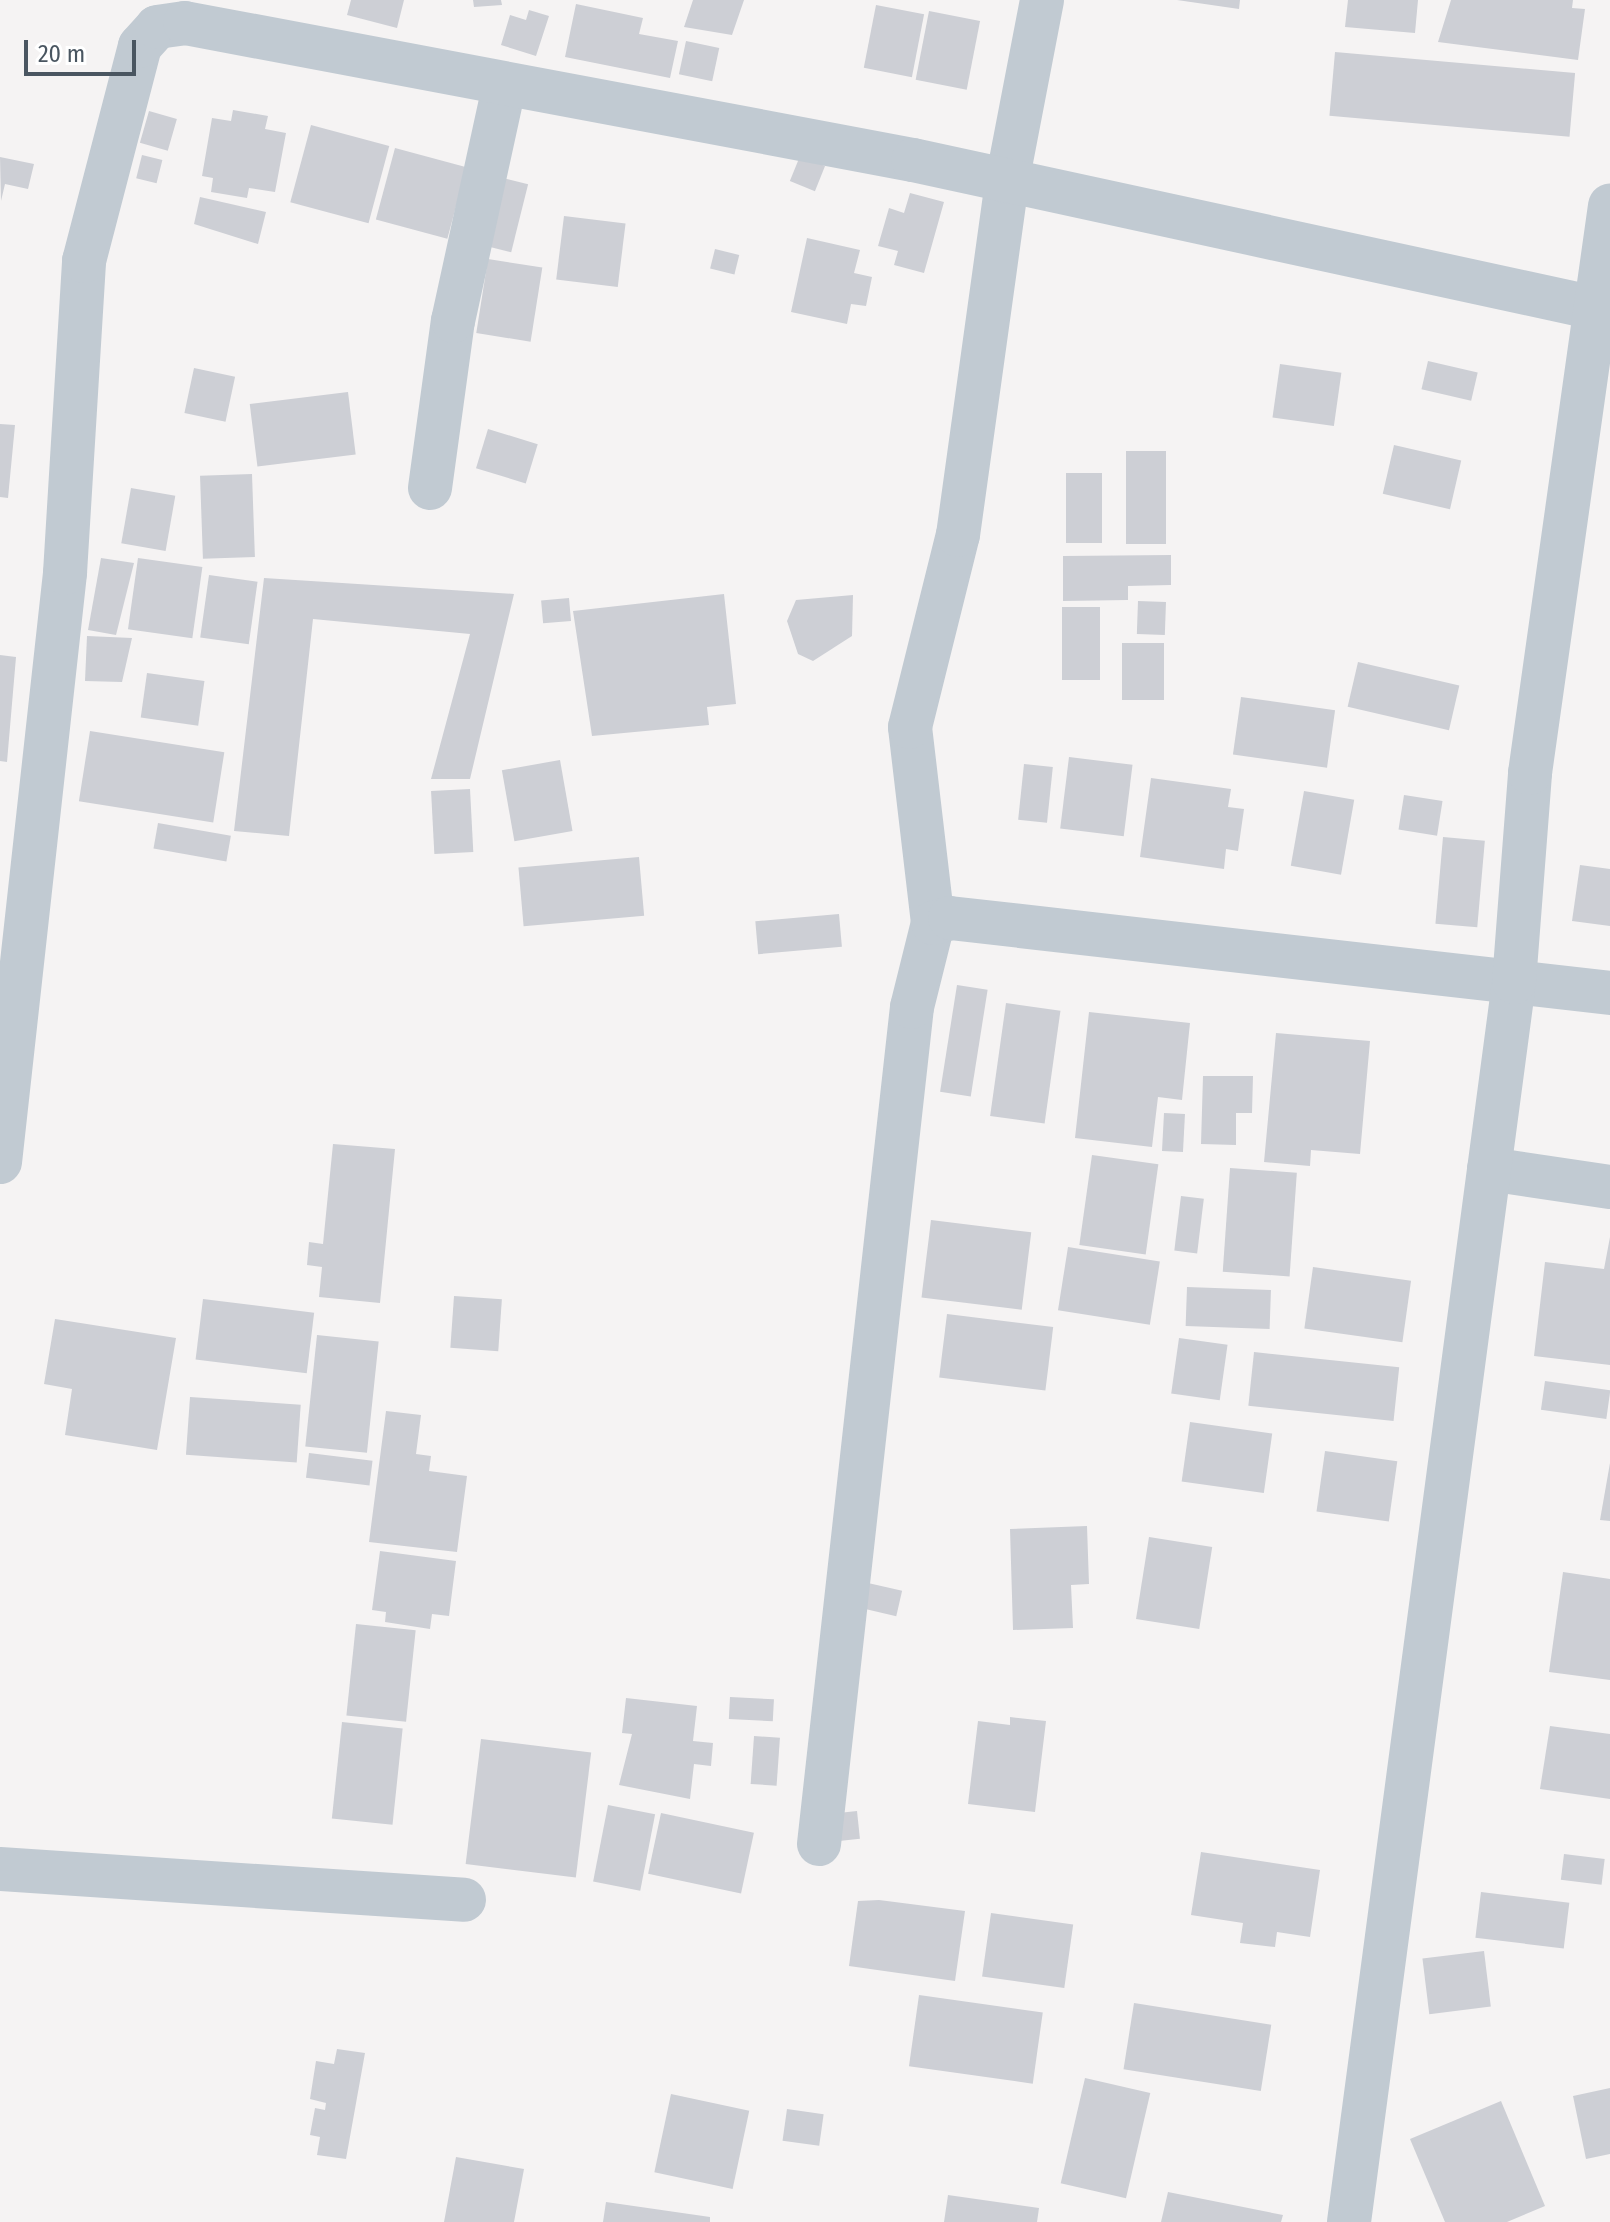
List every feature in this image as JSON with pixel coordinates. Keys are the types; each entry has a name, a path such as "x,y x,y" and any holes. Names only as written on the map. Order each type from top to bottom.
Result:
{"street":[{"path":"819,1844 912,1007 933,923 910,727 958,535 1007,182 1042,0"},
{"path":"0,1162 6,1047 65,573 84,261 140,46 157,27 185,23 504,88 1007,182 1595,308"},
{"path":"430,488 453,321 504,88"},
{"path":"1349,2222 1514,982 1530,773 1610,206"},
{"path":"933,923 950,918 1610,993"},
{"path":"1489,1169 1609,1183"},
{"path":"0,1869 464,1900"}],"building":[{"path":"351,0 404,0 397,28 347,15"},
{"path":"473,0 501,0 502,5 474,7"},
{"path":"693,0 744,0 732,35 684,27"},
{"path":"1177,0 1240,0 1239,9"},
{"path":"1348,0 1418,0 1415,33 1345,27"},
{"path":"1451,0 1573,0 1572,8 1585,9 1578,60 1438,42"},
{"path":"576,4 643,18 639,34 678,41 670,78 565,57"},
{"path":"876,5 924,14 912,77 864,68"},
{"path":"529,10 549,16 536,56 501,45 510,15 526,20"},
{"path":"929,11 980,21 967,90 916,80"},
{"path":"686,41 719,48 712,81 679,74"},
{"path":"1335,52 1575,73 1570,137 1329,116"},
{"path":"233,110 268,116 265,129 286,133 275,192 249,188 247,198 211,192 213,178 202,176 212,118 231,121"},
{"path":"149,111 177,119 168,151 140,143"},
{"path":"311,125 389,146 369,223 290,202"},
{"path":"395,148 466,167 447,239 376,219"},
{"path":"142,155 162,160 157,183 136,178"},
{"path":"800,156 825,166 815,191 790,181"},
{"path":"0,157 34,164 28,189 5,184 1,201"},
{"path":"499,177 528,184 511,252 482,245"},
{"path":"910,193 944,202 924,273 894,265 898,251 878,246 889,208 904,213"},
{"path":"200,197 266,212 258,244 194,224"},
{"path":"564,216 626,224 618,287 556,280"},
{"path":"807,238 860,250 854,273 872,277 866,306 851,304 847,324 791,312"},
{"path":"715,249 739,255 734,274 710,268"},
{"path":"488,259 542,268 531,342 476,333"},
{"path":"1428,361 1478,372 1471,401 1421,389"},
{"path":"1280,364 1341,373 1334,426 1272,417"},
{"path":"194,368 235,377 226,422 184,413"},
{"path":"348,392 356,455 257,467 250,404"},
{"path":"0,424 15,425 8,498 0,497"},
{"path":"488,429 538,444 526,483 476,468"},
{"path":"1394,445 1461,461 1450,509 1383,494"},
{"path":"1126,451 1166,451 1166,544 1126,544"},
{"path":"1066,473 1102,473 1102,543 1066,543"},
{"path":"252,474 255,557 203,559 200,476"},
{"path":"131,488 175,496 166,551 121,543"},
{"path":"1171,555 1171,585 1128,586 1128,600 1063,601 1063,556"},
{"path":"101,558 134,563 116,635 88,630"},
{"path":"138,558 202,567 192,638 128,629"},
{"path":"209,575 258,582 249,644 200,637"},
{"path":"264,578 514,594 470,779 431,779 470,634 313,619 289,836 234,831"},
{"path":"724,594 736,704 707,707 709,725 592,736 573,611"},
{"path":"853,595 852,636 813,661 798,654 787,621 796,600"},
{"path":"569,598 571,621 543,623 541,600"},
{"path":"1138,601 1166,602 1165,635 1137,634"},
{"path":"1062,607 1100,607 1100,680 1062,680"},
{"path":"87,636 132,638 122,682 85,681"},
{"path":"1122,643 1164,643 1164,700 1122,700"},
{"path":"0,655 16,657 7,762 0,761"},
{"path":"1358,662 1459,685 1449,730 1348,707"},
{"path":"147,673 204,681 198,726 141,718"},
{"path":"1241,697 1335,710 1327,768 1233,754"},
{"path":"90,731 224,752 213,822 79,801"},
{"path":"1069,757 1133,765 1124,836 1060,828"},
{"path":"560,760 573,831 514,841 502,770"},
{"path":"1024,764 1053,767 1047,823 1018,820"},
{"path":"1151,778 1231,789 1228,807 1244,809 1238,851 1226,849 1224,869 1140,857"},
{"path":"470,789 473,852 434,854 431,791"},
{"path":"1304,791 1354,800 1341,875 1291,866"},
{"path":"1404,795 1443,801 1437,836 1399,830"},
{"path":"158,823 231,836 226,861 153,849"},
{"path":"1443,837 1485,841 1477,927 1435,924"},
{"path":"639,857 644,916 524,926 518,868"},
{"path":"1580,865 1610,869 1610,926 1572,921"},
{"path":"839,914 842,947 758,954 755,921"},
{"path":"957,985 988,990 971,1097 940,1092"},
{"path":"1006,1003 1060,1011 1045,1124 990,1116"},
{"path":"1089,1012 1190,1023 1182,1100 1158,1097 1152,1147 1075,1138"},
{"path":"1276,1033 1370,1041 1360,1154 1311,1150 1310,1166 1264,1162"},
{"path":"1203,1076 1253,1076 1252,1113 1236,1113 1236,1145 1201,1144"},
{"path":"1164,1113 1185,1114 1183,1152 1162,1151"},
{"path":"333,1144 395,1149 380,1303 319,1297 322,1267 307,1265 309,1242 323,1244"},
{"path":"1092,1155 1158,1164 1146,1254 1079,1245"},
{"path":"1230,1168 1297,1173 1290,1276 1223,1272"},
{"path":"1181,1196 1204,1199 1197,1253 1174,1251"},
{"path":"931,1220 1031,1232 1022,1310 921,1297"},
{"path":"1610,1237 1610,1365 1534,1356 1545,1262 1604,1269"},
{"path":"1068,1247 1160,1262 1150,1325 1058,1310"},
{"path":"1313,1267 1411,1281 1402,1342 1304,1328"},
{"path":"1187,1287 1271,1290 1270,1329 1186,1326"},
{"path":"454,1296 502,1299 498,1351 450,1348"},
{"path":"203,1299 314,1313 307,1373 196,1360"},
{"path":"947,1314 1053,1327 1045,1391 939,1378"},
{"path":"55,1319 176,1338 157,1450 65,1435 72,1389 44,1384"},
{"path":"317,1335 379,1341 367,1453 305,1446"},
{"path":"1179,1338 1228,1345 1220,1400 1171,1393"},
{"path":"1254,1352 1399,1367 1394,1421 1248,1406"},
{"path":"1545,1381 1610,1390 1606,1419 1541,1410"},
{"path":"190,1397 301,1405 297,1463 186,1455"},
{"path":"386,1411 421,1415 416,1454 431,1456 429,1471 467,1476 457,1552 369,1542"},
{"path":"1190,1422 1272,1434 1264,1493 1182,1481"},
{"path":"1325,1451 1397,1461 1389,1522 1317,1511"},
{"path":"309,1453 373,1461 369,1486 306,1478"},
{"path":"1610,1463 1610,1521 1600,1520"},
{"path":"1087,1526 1089,1584 1071,1585 1073,1628 1013,1630 1010,1529"},
{"path":"1149,1537 1212,1547 1199,1629 1136,1619"},
{"path":"380,1551 456,1561 449,1616 432,1614 430,1629 385,1622 386,1612 372,1610"},
{"path":"1563,1572 1610,1579 1610,1680 1549,1672"},
{"path":"868,1583 902,1591 896,1616 862,1608"},
{"path":"356,1624 416,1630 406,1722 346,1715"},
{"path":"730,1697 774,1699 773,1721 729,1719"},
{"path":"626,1698 697,1706 693,1741 713,1743 711,1766 694,1764 690,1799 619,1785 632,1734 622,1733"},
{"path":"1010,1717 1046,1721 1035,1812 968,1804 978,1721 1010,1725"},
{"path":"342,1722 403,1728 393,1825 332,1818"},
{"path":"1550,1726 1610,1734 1610,1799 1540,1789"},
{"path":"754,1736 780,1738 777,1786 751,1784"},
{"path":"481,1739 591,1753 576,1878 466,1864"},
{"path":"608,1805 655,1814 640,1891 593,1882"},
{"path":"857,1811 860,1839 839,1841 836,1813"},
{"path":"661,1813 754,1833 741,1893 648,1874"},
{"path":"1201,1852 1320,1870 1310,1937 1277,1932 1275,1947 1240,1943 1243,1923 1191,1915"},
{"path":"1564,1854 1605,1859 1602,1885 1561,1880"},
{"path":"1481,1892 1569,1903 1564,1949 1475,1938"},
{"path":"879,1900 965,1911 955,1981 849,1966 858,1901"},
{"path":"991,1913 1073,1925 1064,1988 982,1976"},
{"path":"1484,1951 1491,2007 1429,2014 1422,1959"},
{"path":"919,1995 1043,2012 1033,2084 909,2066"},
{"path":"1134,2003 1271,2025 1261,2091 1124,2069"},
{"path":"337,2049 365,2053 346,2159 317,2155 320,2137 310,2135 315,2108 325,2110 326,2103 310,2099 316,2061 334,2064"},
{"path":"1085,2078 1150,2093 1126,2198 1061,2183"},
{"path":"1610,2088 1610,2154 1586,2159 1573,2096"},
{"path":"671,2094 749,2111 733,2189 654,2172"},
{"path":"1501,2101 1545,2206 1507,2222 1445,2222 1410,2139"},
{"path":"787,2109 824,2114 819,2146 783,2141"},
{"path":"456,2157 524,2169 514,2222 444,2222"},
{"path":"1168,2192 1283,2215 1281,2222 1161,2222"},
{"path":"948,2195 1039,2208 1037,2222 944,2222"},
{"path":"606,2202 710,2217 710,2222 603,2222"}]}
